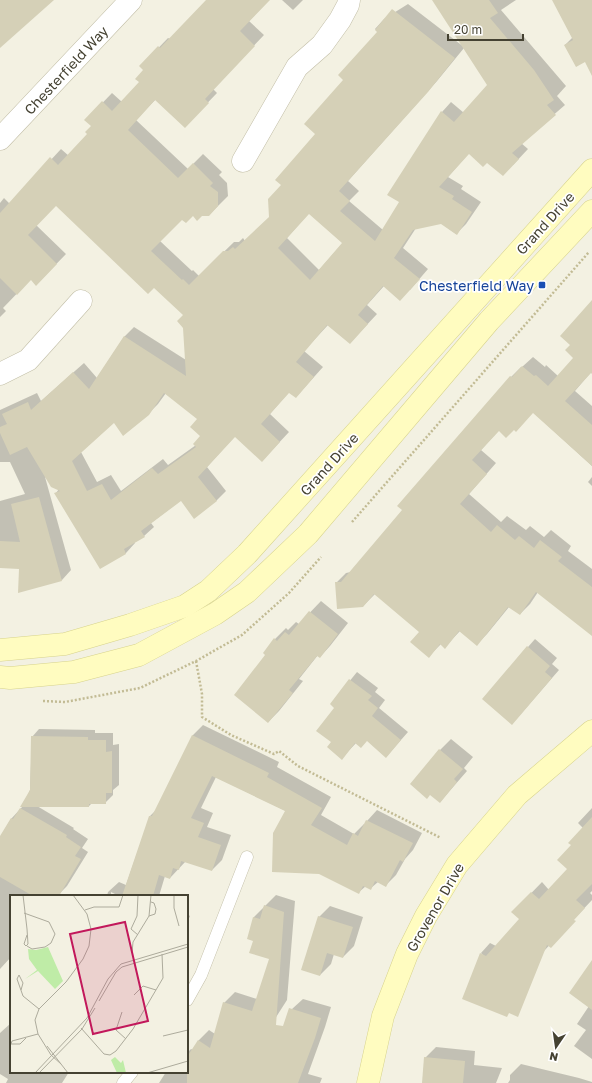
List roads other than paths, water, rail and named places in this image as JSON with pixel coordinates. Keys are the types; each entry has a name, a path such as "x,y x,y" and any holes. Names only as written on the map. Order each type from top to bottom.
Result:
{"main road":[{"name":"Grand Drive","path":"0,650 65,644 130,625 185,606 208,590 246,554 592,170"},
{"name":"Grand Drive","path":"0,677 10,678 74,672 139,655 216,614 247,592 308,534 489,321 592,211"},
{"path":"470,307 489,321"},
{"path":"185,606 194,626"},
{"name":"Grovenor Drive","path":"368,1083 383,1016 406,954 426,916 457,865 517,796 592,731"}],"street":[{"name":"Chesterfield Way","path":"0,139 131,0"},
{"path":"243,161 297,67 322,45 340,20 349,0"},
{"path":"0,374 28,360 81,302"}],"lane":[{"path":"188,998 201,975 247,857"},
{"path":"123,1083 131,1073"}],"place":[{"name":"Chesterfield Way","path":"542,285"}]}
